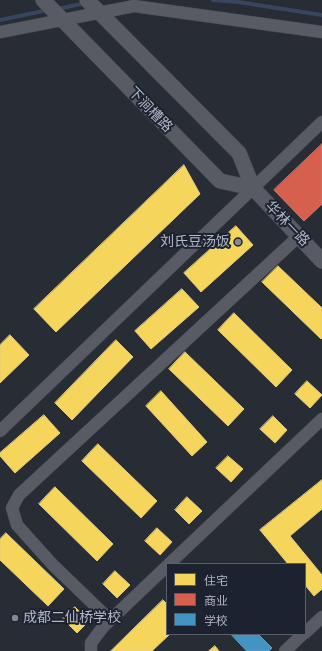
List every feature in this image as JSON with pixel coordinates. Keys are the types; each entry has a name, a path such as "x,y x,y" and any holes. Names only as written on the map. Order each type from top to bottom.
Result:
{"street":[{"path":"0,32 53,10 134,6 322,32"},
{"path":"94,7 239,153 253,188"},
{"name":"下涧槽路","path":"53,10 220,181 253,188"},
{"path":"0,431 322,122"},
{"name":"华林一路","path":"253,188 322,261"},
{"path":"110,620 53,565 17,525 12,508 19,495 298,236"},
{"path":"170,563 322,419"},
{"path":"92,651 91,643 103,627 166,567"},
{"path":"306,631 322,617"},
{"path":"285,651 302,635"}],"building: 住宅":[{"path":"184,165 200,194 56,332 34,309"},
{"path":"236,226 253,245 201,292 184,273"},
{"path":"278,266 322,308 321,339 262,282"},
{"path":"182,289 199,307 151,349 135,331"},
{"path":"234,313 292,370 276,387 218,330"},
{"path":"10,335 29,355 0,383 0,345"},
{"path":"116,340 133,357 72,420 55,403"},
{"path":"185,352 244,409 228,426 169,369"},
{"path":"307,381 322,395 310,408 295,394"},
{"path":"161,391 207,442 192,456 146,406"},
{"path":"44,415 60,433 15,473 0,456 0,453"},
{"path":"273,416 287,430 275,443 260,429"},
{"path":"98,444 157,501 141,518 82,461"},
{"path":"228,456 243,469 231,482 216,468"},
{"path":"322,480 322,509 290,536 322,575 322,589 314,596 306,586 306,563 287,563 260,530"},
{"path":"55,487 113,544 97,561 39,504"},
{"path":"187,497 202,511 189,524 175,510"},
{"path":"157,528 172,542 160,555 145,541"},
{"path":"6,533 64,589 48,606 0,560 0,539"},
{"path":"115,571 130,585 117,598 103,584"},
{"path":"163,600 166,603 166,635 169,635 152,651 111,651"},
{"path":"75,607 89,621 77,633 63,619"},
{"path":"215,646 219,651 209,651"}],"building: 商业":[{"path":"322,144 322,204 304,221 274,190"}],"building: 学校":[{"path":"232,635 259,635 272,648 269,651 247,651"}],"waterway":[{"path":"213,0 238,2 322,15"},
{"path":"57,9 86,3"},
{"path":"0,20 48,10"}],"place":[{"name":"刘氏豆汤饭","path":"238,242"},
{"name":"成都二仙桥学校","path":"15,618"}]}
